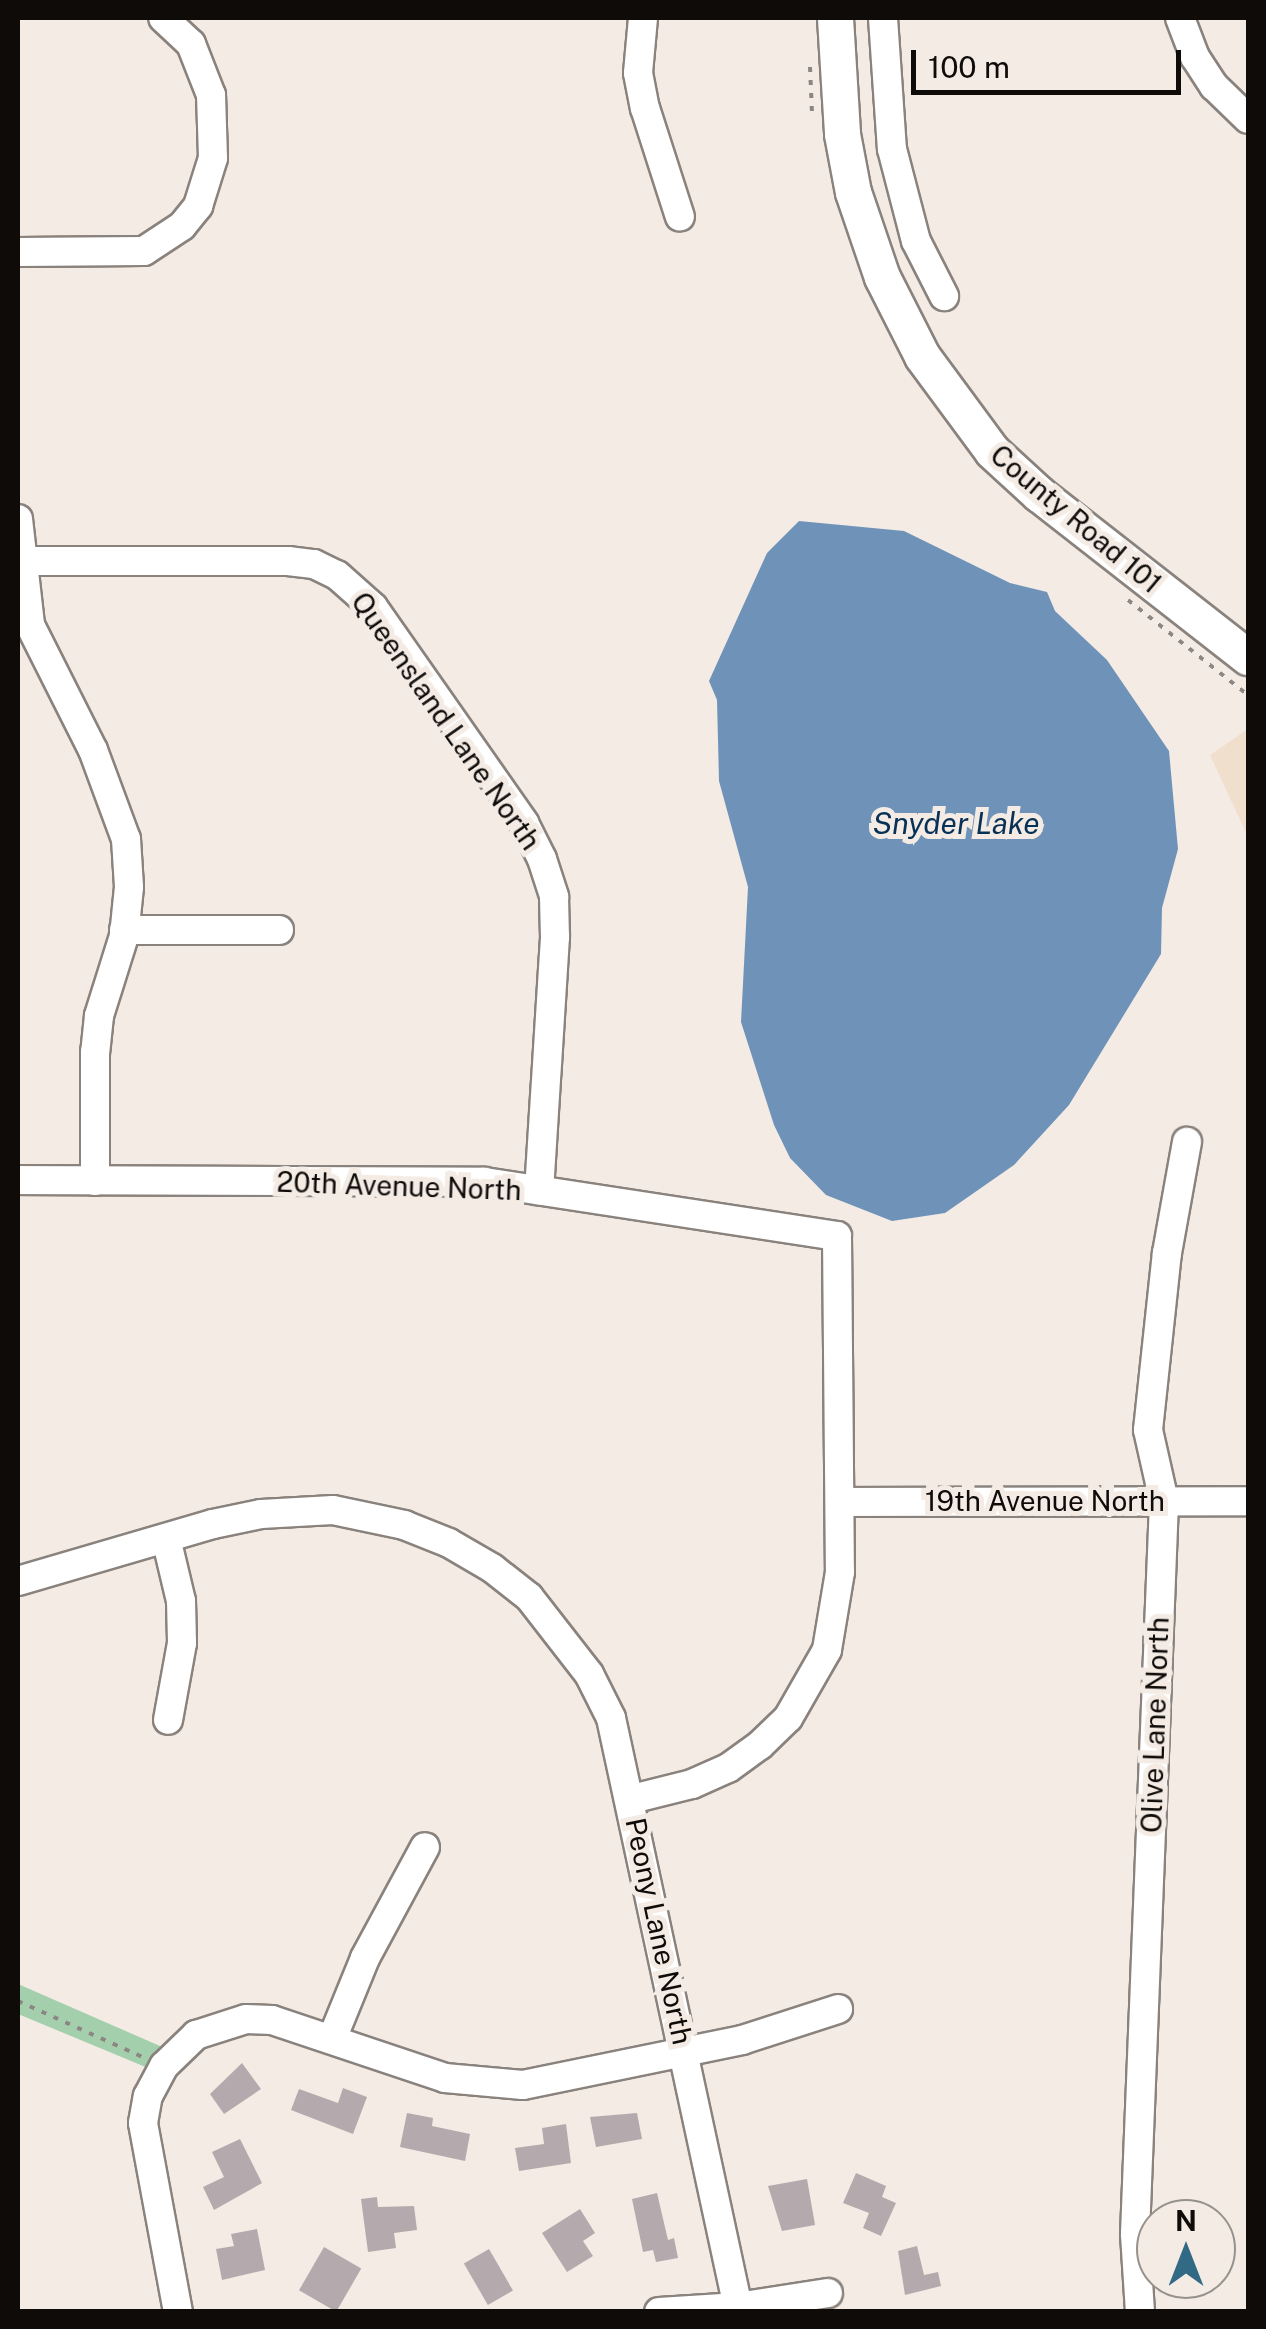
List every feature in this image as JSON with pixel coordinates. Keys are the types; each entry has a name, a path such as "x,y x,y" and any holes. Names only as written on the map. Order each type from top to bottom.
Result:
{"main road":[{"name":"County Road 101","path":"835,18 842,134 853,192 882,277 922,356 992,451 1067,517 1248,658"}],"street":[{"path":"18,252 116,255 144,251 182,226 198,206 213,158 211,95 191,44 163,18"},
{"path":"643,18 638,74 644,108 680,217"},
{"path":"883,18 892,149 916,240 944,296"},
{"path":"1180,18 1195,58 1214,86 1248,120"},
{"path":"18,519 30,625 106,779 126,839 129,888 124,930 100,1016 95,1052 95,1181"},
{"name":"Queensland Lane North","path":"22,561 314,564 337,574 373,607 524,824 542,859 554,897 555,937 539,1190"},
{"path":"124,930 279,930"},
{"name":"Olive Lane North","path":"1140,2312 1134,2234 1164,1501 1148,1430 1167,1253 1186,1142"},
{"name":"20th Avenue North","path":"18,1180 484,1182 837,1236"},
{"name":"Peony Lane North","path":"739,2309 632,1799 692,1784 728,1768 788,1718 827,1650 837,1611 842,1502 837,1236"},
{"name":"19th Avenue North","path":"842,1502 1248,1501"},
{"path":"18,1581 261,1514 334,1510 404,1525 450,1543 492,1568 529,1598 562,1634 590,1674 610,1718 632,1799"},
{"path":"166,1538 181,1601 182,1643 168,1720"},
{"path":"332,2039 365,1958 425,1847"},
{"path":"178,2312 144,2122 148,2096 170,2059 196,2036 246,2019 285,2023 444,2078 484,2084 562,2080 801,2024 838,2009"},
{"path":"659,2312 739,2309 828,2293"}],"path":[{"path":"18,2000 170,2059"}],"shaded area":[{"path":"1248,729 1248,837 1210,755"}],"green space":[{"path":"18,1984 176,2053 160,2073 18,2014"}],"water":[{"name":"Snyder Lake","path":"799,521 904,531 1010,583 1047,592 1055,611 1107,660 1169,751 1178,849 1162,908 1161,954 1069,1105 1014,1165 945,1213 892,1221 826,1195 790,1158 774,1125 741,1022 748,887 719,781 717,700 709,681 767,553"}],"building":[{"path":"242,2063 261,2089 224,2114 210,2094"},
{"path":"343,2088 367,2097 353,2134 291,2110 299,2089 338,2103"},
{"path":"407,2113 433,2118 432,2126 470,2134 465,2161 400,2147"},
{"path":"637,2113 642,2139 596,2147 590,2117"},
{"path":"566,2124 571,2163 519,2171 515,2148 544,2144 542,2128"},
{"path":"240,2139 262,2183 214,2210 203,2187 224,2177 212,2152"},
{"path":"856,2173 886,2186 882,2197 896,2203 881,2236 863,2228 869,2213 843,2203"},
{"path":"807,2179 815,2225 782,2231 768,2186"},
{"path":"657,2193 668,2240 674,2238 678,2258 656,2262 653,2250 643,2252 632,2199"},
{"path":"377,2197 378,2207 414,2206 417,2230 394,2233 396,2248 368,2252 361,2199"},
{"path":"580,2209 595,2233 583,2241 593,2256 567,2272 542,2233"},
{"path":"257,2229 265,2270 222,2280 216,2249 234,2246 231,2234"},
{"path":"917,2246 924,2275 938,2272 941,2286 905,2295 898,2251"},
{"path":"324,2247 361,2268 336,2312 299,2290"},
{"path":"489,2249 513,2291 488,2305 464,2264"}]}
